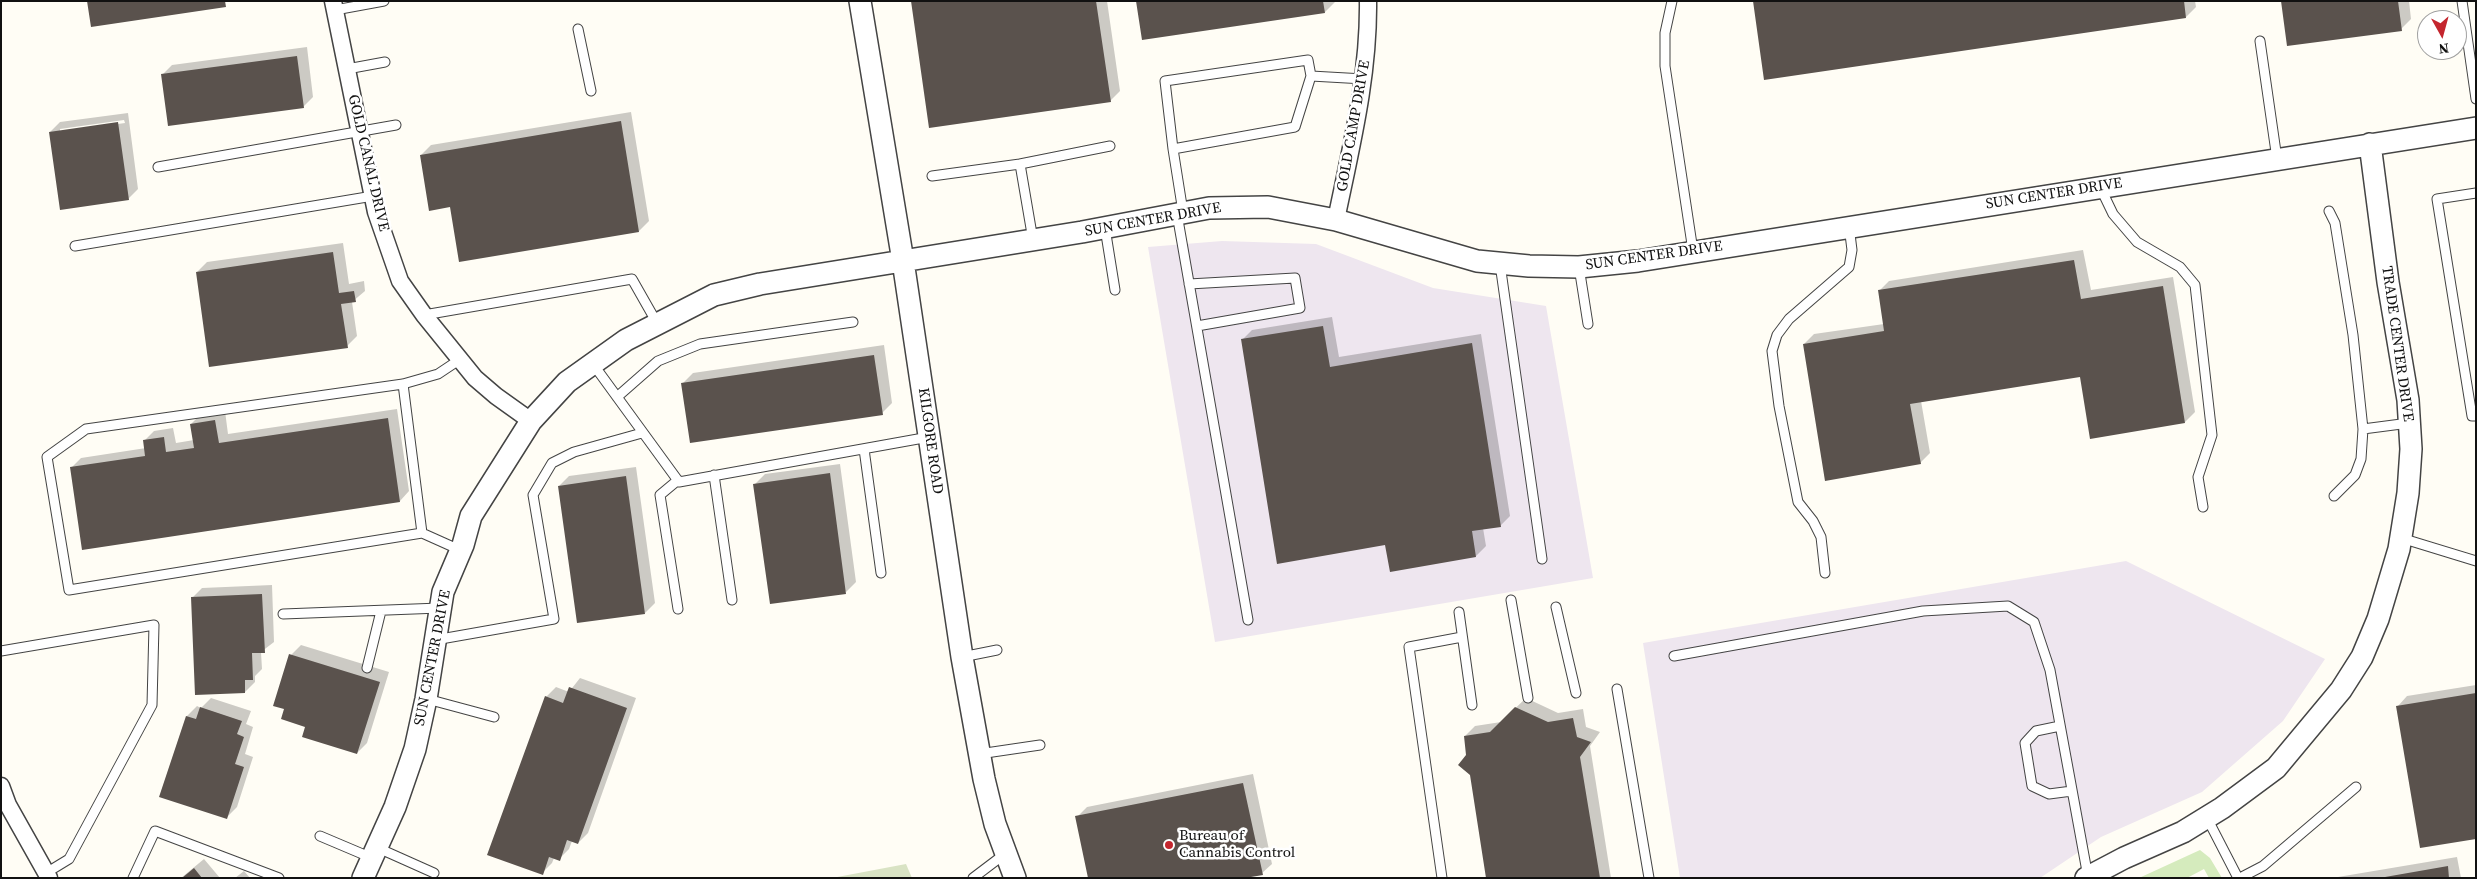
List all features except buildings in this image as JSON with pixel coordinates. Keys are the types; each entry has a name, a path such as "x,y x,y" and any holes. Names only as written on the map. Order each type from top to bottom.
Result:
{"street":[{"name":"KILGORE ROAD","path":"860,1 903,261 962,657 979,754 996,824 1015,878"},
{"name":"GOLD CAMP DRIVE","path":"1336,220 1364,79 1368,31 1368,1"},
{"name":"GOLD CANAL DRIVE","path":"334,6 373,196 382,232 400,281 459,360 496,396 531,421"},
{"name":"SUN CENTER DRIVE","path":"363,878 396,807 415,749 426,699 443,592 461,550 471,516 531,421 567,382 626,340 714,295 760,284 1105,228 1209,208 1268,207 1336,220 1477,262 1579,267 1638,260 2476,128"},
{"name":"TRADE CENTER DRIVE","path":"2087,877 2183,832 2276,768 2341,690 2362,657 2375,627 2401,538 2408,493 2409,423 2408,400 2388,282 2370,144"},
{"path":"1,786 5,806 48,875"}],"lane":[{"path":"334,6 384,1"},
{"path":"1672,1 1666,33 1665,66 1693,251"},
{"path":"2462,1 2476,99"},
{"path":"578,29 591,91"},
{"path":"2260,41 2277,159"},
{"path":"1173,149 1295,127 1311,76 1308,60 1165,81 1180,213 1189,284 1248,620"},
{"path":"347,69 385,62"},
{"path":"1311,76 1364,79"},
{"path":"158,167 396,125"},
{"path":"932,176 1020,164 1110,146"},
{"path":"1020,164 1033,240"},
{"path":"2100,187 2113,214 2137,242 2180,267 2195,285 2212,435 2198,477 2203,508"},
{"path":"2476,193 2437,199 2472,416 2476,416"},
{"path":"75,246 373,196"},
{"path":"2329,211 2335,222 2350,318 2363,429 2361,459 2354,475 2334,496"},
{"path":"1825,573 1821,537 1813,521 1798,502 1779,406 1772,352 1777,335 1789,319 1849,267 1852,250 1850,226"},
{"path":"1105,228 1115,290"},
{"path":"1500,264 1542,559"},
{"path":"1579,267 1588,324"},
{"path":"424,315 632,278 657,323"},
{"path":"1189,284 1294,278 1300,308 1196,326"},
{"path":"617,397 658,362 700,344 853,322"},
{"path":"459,360 438,374 403,384 86,428 47,457 69,590 422,533 461,550"},
{"path":"593,364 678,480"},
{"path":"403,384 422,533"},
{"path":"2363,429 2409,423"},
{"path":"434,640 554,620 533,495 552,463 574,452 642,432"},
{"path":"678,609 660,496 678,480 714,476 929,438"},
{"path":"864,449 881,573"},
{"path":"714,476 732,600"},
{"path":"2401,538 2476,562"},
{"path":"1511,600 1528,698"},
{"path":"1674,656 1923,611 2008,606 2034,622 2050,670 2087,877"},
{"path":"1556,607 1576,693"},
{"path":"282,614 440,608"},
{"path":"367,668 381,611"},
{"path":"1459,612 1472,705"},
{"path":"1,651 154,625 152,705 69,859 48,875"},
{"path":"1442,878 1409,647 1462,637"},
{"path":"962,657 997,650"},
{"path":"1617,689 1649,878"},
{"path":"426,699 494,717"},
{"path":"2060,726 2036,730 2025,742 2032,786 2049,794 2072,792"},
{"path":"979,754 1040,745"},
{"path":"2206,817 2239,878 2263,866 2356,787"},
{"path":"133,878 155,831 279,878"},
{"path":"320,836 434,873"},
{"path":"973,878 1006,853"}],"shaded area":[{"path":"1222,241 1316,244 1433,288 1546,306 1593,578 1215,642 1148,247"},
{"path":"2126,561 2325,659 2283,721 2202,792 2101,837 2040,878 1680,878 1643,643"}],"green space":[{"path":"2200,850 2210,858 2222,878 2209,878 2204,869 2187,878 2139,878"},
{"path":"906,864 912,878 832,878"}],"place":[{"name":"Bureau of Cannabis Control","path":"1169,845"}]}
